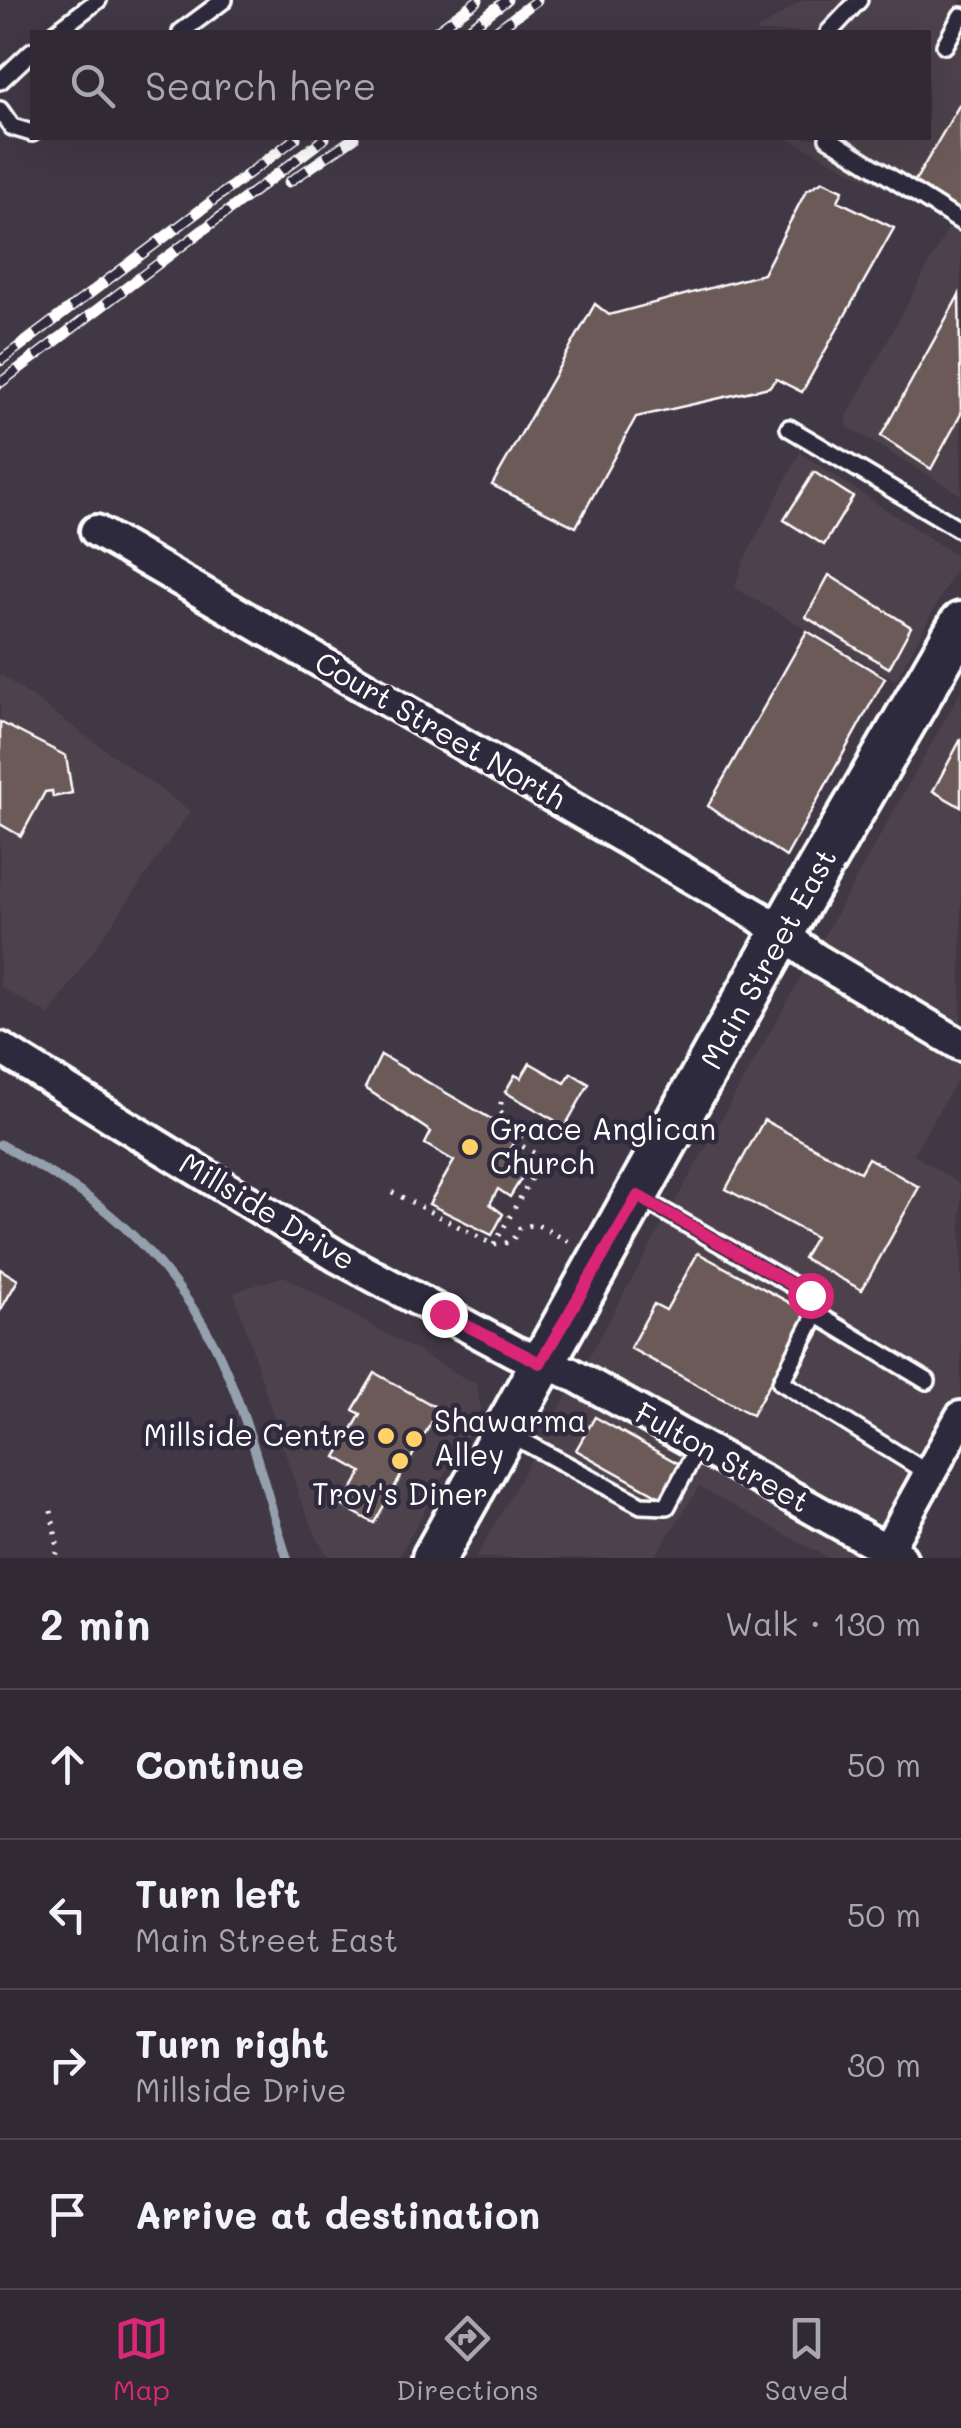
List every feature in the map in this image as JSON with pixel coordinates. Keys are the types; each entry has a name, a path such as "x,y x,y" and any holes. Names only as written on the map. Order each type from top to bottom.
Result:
{"main road":[{"name":"Main Street East","path":"434,1558 540,1363 961,624"}],"street":[{"name":"Court Street North","path":"96,531 784,932 816,959 961,1045"},
{"name":"Millside Drive","path":"0,1048 338,1257 540,1363"},
{"name":"Fulton Street","path":"540,1363 572,1375 894,1554"},
{"path":"894,1554 928,1473 961,1416"}],"lane":[{"path":"59,30 98,0"},
{"path":"184,30 224,0"},
{"path":"832,30 859,0"},
{"path":"945,45 961,16"},
{"path":"0,80 30,53"},
{"path":"0,110 12,128 30,133"},
{"path":"831,140 961,222"},
{"path":"789,428 961,530"},
{"path":"638,1196 810,1295 817,1304 816,1314 780,1382 928,1473"},
{"path":"816,1314 926,1382"},
{"path":"504,1431 641,1505 667,1506 699,1445"}],"path":[{"path":"494,1245 539,1164 534,1153 522,1146 519,1132 500,1111 502,1096"},
{"path":"392,1192 494,1245 511,1242 520,1228 536,1224 576,1246"},
{"path":"52,1511 58,1549 55,1558"}],"shaded area":[{"path":"802,0 961,0 961,495 848,427 846,418 951,223 791,140 931,140 931,30 758,30"},
{"path":"800,453 961,559 896,680 735,588 743,562"},
{"path":"0,674 190,811 49,1015 0,987"},
{"path":"961,691 961,1073 913,1154 961,1185 961,1445 891,1558 829,1558 699,1487 654,1558 476,1558"},
{"path":"284,1276 477,1385 481,1410 398,1558 330,1558 299,1496 234,1292"}],"building":[{"path":"961,102 961,208 958,213 912,186"},
{"path":"823,181 843,190 838,201 894,228 802,392 776,379 769,387 636,417 576,527 492,485 595,304 609,315 763,274 806,191"},
{"path":"959,295 961,414 931,469 881,436"},
{"path":"814,472 853,497 824,545 784,520"},
{"path":"829,575 911,627 889,668 806,617"},
{"path":"807,631 885,678 786,857 708,806"},
{"path":"0,722 66,756 72,793 53,797 52,791 45,792 21,836 0,824"},
{"path":"961,739 961,807 933,791"},
{"name":"Grace Anglican Church","path":"381,1055 510,1130 515,1139 510,1149 532,1161 510,1197 498,1189 490,1204 503,1214 492,1235 429,1204 454,1161 425,1144 431,1132 365,1088"},
{"path":"530,1063 565,1083 571,1073 589,1084 565,1126 505,1092 515,1075 521,1078"},
{"path":"764,1120 860,1172 868,1158 919,1187 862,1290 803,1258 815,1237 726,1189"},
{"path":"698,1253 825,1322 792,1383 775,1374 752,1415 630,1348 654,1304 666,1310"},
{"path":"0,1269 18,1280 0,1311"},
{"name":"Millside Centre","path":"375,1373 439,1409 374,1523 343,1506 362,1472 336,1457 361,1414 353,1410"},
{"path":"595,1417 681,1465 662,1498 576,1450"}],"waterway":[{"path":"0,1144 106,1211 182,1292 211,1338 232,1385 287,1558"}],"railway":[{"path":"438,30 478,0"},
{"path":"467,30 507,0"},
{"path":"497,30 537,0"},
{"path":"0,361 293,140"},
{"path":"0,383 322,140"},
{"path":"289,182 351,140"}],"place":[{"name":"Grace Anglican Church","path":"470,1147"},
{"name":"Millside Centre","path":"386,1436"},
{"name":"Shawarma Alley","path":"414,1439"},
{"name":"Troy's Diner","path":"400,1461"}],"route":[{"path":"444,1314 540,1363 638,1196 810,1295"}]}
